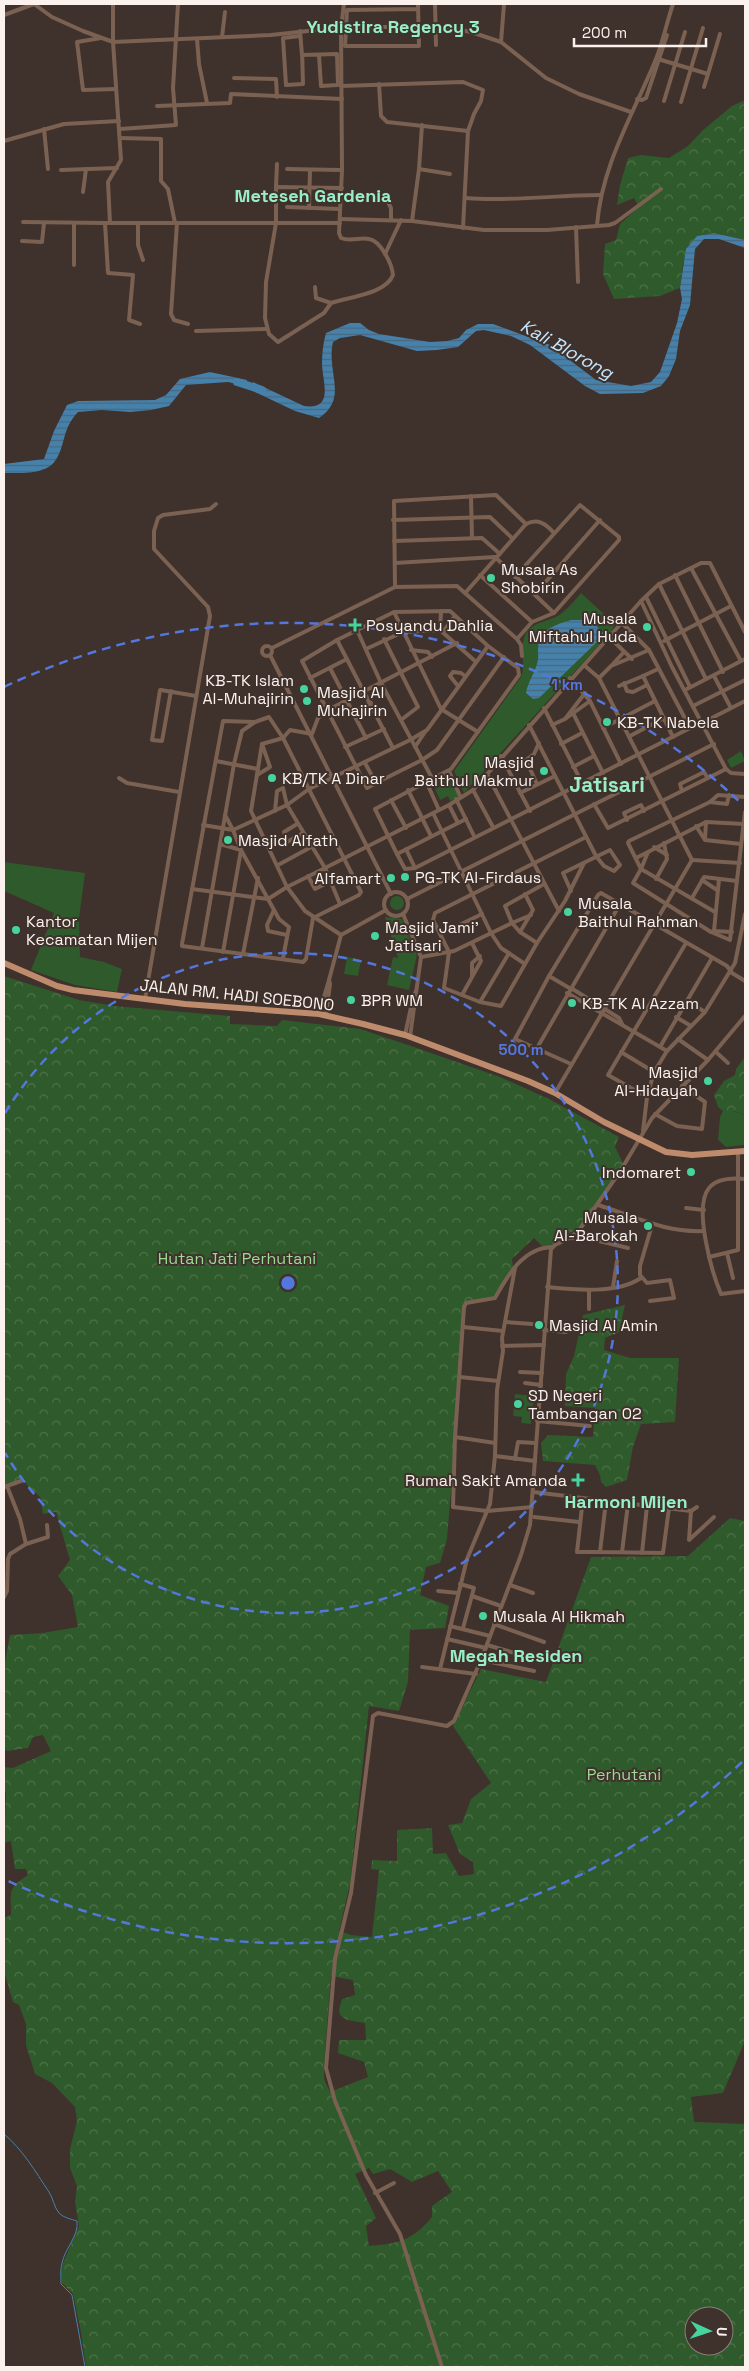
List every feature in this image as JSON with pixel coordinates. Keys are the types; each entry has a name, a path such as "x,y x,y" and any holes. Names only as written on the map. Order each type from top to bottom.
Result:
{"main road":[{"name":"JALAN RM. HADI SOEBONO","path":"4,963 56,986 73,990 145,999 322,1015 408,1036 501,1070 555,1093 640,1140 673,1154 692,1155 745,1150"}],"street":[{"path":"4,15 34,4 52,17 113,42 300,34"},
{"path":"110,223 108,182 121,160 113,42 113,4"},
{"path":"120,129 175,126 178,4"},
{"path":"315,288 316,298 331,303 349,299 387,284 391,280 393,271 377,242 370,239 346,240 341,238 341,86 344,4"},
{"path":"418,4 419,46 345,46 344,28 347,10 418,9"},
{"path":"435,4 436,45"},
{"path":"501,42 504,4"},
{"path":"597,225 600,195 606,172 656,58 673,4"},
{"path":"222,37 226,12"},
{"path":"300,34 303,84 286,85 283,38 300,34 344,28 436,27 471,32 501,42 546,78 579,94 631,112"},
{"path":"681,102 703,28"},
{"path":"664,101 685,32"},
{"path":"637,99 642,100 646,98 667,34"},
{"path":"704,87 720,34"},
{"path":"102,38 77,42 83,90 116,89"},
{"path":"198,38 199,64 207,104"},
{"path":"302,56 319,55 337,54 338,85 321,86 319,55"},
{"path":"658,59 708,74"},
{"path":"234,78 276,79 277,97"},
{"path":"341,86 462,82 478,87 483,93 468,131 463,228"},
{"path":"379,84 381,116 383,120 468,131"},
{"path":"157,106 230,103 230,94 342,99"},
{"path":"4,141 64,124 119,121"},
{"path":"412,221 419,169 422,125"},
{"path":"44,129 48,169"},
{"path":"120,138 160,139 161,181 168,189 176,223 171,314 174,320 188,324"},
{"path":"277,164 276,223 266,282 267,329 269,334 278,342 324,313 331,303"},
{"path":"61,170 117,168"},
{"path":"83,192 86,169"},
{"path":"287,169 342,170"},
{"path":"419,169 450,174"},
{"path":"310,170 310,208"},
{"path":"276,187 342,188"},
{"path":"24,222 74,224 276,223 400,220 484,230 537,230 616,223 661,189"},
{"path":"466,198 540,200 560,196 600,195"},
{"path":"388,202 391,208 391,220"},
{"path":"287,207 340,209"},
{"path":"385,254 400,220"},
{"path":"22,241 42,242 44,223"},
{"path":"105,223 108,273 133,275 129,320 140,324"},
{"path":"138,223 138,245 142,260"},
{"path":"74,224 74,265"},
{"path":"576,227 578,282"},
{"path":"196,331 267,329"},
{"path":"471,496 472,538"},
{"path":"394,587 393,502 396,500 471,496 500,497 526,524"},
{"path":"145,999 210,612 208,606 154,548 154,531 158,518 164,514 210,509 216,504"},
{"path":"515,577 580,505 619,536 620,540 554,612 532,622 517,638"},
{"path":"393,520 490,517 512,538"},
{"path":"535,594 600,520"},
{"path":"466,592 526,524 533,521 541,522 554,534"},
{"path":"394,541 484,539 500,554"},
{"path":"395,563 495,558 554,612"},
{"path":"192,889 268,899 308,876 450,805 460,796 473,790 501,756 641,600 659,584 701,563 710,563 745,632"},
{"path":"685,690 743,660 715,616 691,568"},
{"path":"480,575 532,622"},
{"path":"675,576 723,672"},
{"path":"659,584 706,679"},
{"path":"391,894 270,654 272,648 394,587 458,586 517,638 521,646 522,656"},
{"path":"646,597 663,642 690,687"},
{"path":"641,600 663,642 700,724 714,744 726,769 731,773 745,774"},
{"path":"663,642 731,606"},
{"path":"441,610 441,631"},
{"path":"504,657 438,749 422,760 365,787 302,660 337,640 394,612 448,610 488,646 504,657 518,668 519,672 449,771 375,808 405,870 414,868 474,836 510,821 673,736 745,701"},
{"path":"394,612 441,709 478,732"},
{"path":"441,631 455,616"},
{"path":"622,623 649,650 690,728"},
{"path":"357,630 381,683 432,778"},
{"path":"366,648 403,632 441,631 476,661"},
{"path":"609,637 632,659"},
{"path":"384,639 418,707 401,720"},
{"path":"337,640 393,748"},
{"path":"312,734 318,718 326,711 457,643"},
{"path":"270,654 265,655 262,650 267,645 272,648"},
{"path":"415,747 488,646"},
{"path":"412,650 428,652 432,657"},
{"path":"611,666 632,659 649,650"},
{"path":"599,678 624,652"},
{"path":"310,678 347,659"},
{"path":"584,665 599,678 692,860"},
{"path":"330,668 366,738"},
{"path":"619,686 658,669"},
{"path":"458,686 450,676 453,672 461,672 465,676"},
{"path":"643,676 673,736"},
{"path":"714,676 731,708"},
{"path":"570,678 590,701 621,764"},
{"path":"693,706 745,680"},
{"path":"624,684 628,691 633,692 647,685"},
{"path":"171,691 162,741 152,740 160,690 171,691 196,696"},
{"path":"565,719 585,693"},
{"path":"552,724 565,719 590,701"},
{"path":"603,728 655,701"},
{"path":"353,712 371,703"},
{"path":"544,708 582,783"},
{"path":"573,713 604,773"},
{"path":"270,718 309,789 360,892 359,895 313,918 305,961 182,946 223,721 255,722 270,718"},
{"path":"630,736 664,718"},
{"path":"202,948 234,764 242,731 242,722"},
{"path":"242,731 255,722"},
{"path":"529,725 596,856 604,866 614,871 620,866 611,850 596,856 562,874 571,891"},
{"path":"345,747 384,729"},
{"path":"262,744 282,738 290,730 312,734"},
{"path":"203,825 233,830 287,805 309,789 365,763 427,730"},
{"path":"561,744 582,733"},
{"path":"537,784 526,760 534,754 539,743"},
{"path":"262,744 251,808 255,820 287,887 298,904 313,918 341,934"},
{"path":"257,775 270,767 262,744"},
{"path":"407,899 714,744"},
{"path":"501,756 530,811"},
{"path":"573,767 594,756"},
{"path":"216,762 258,769"},
{"path":"365,763 376,783"},
{"path":"594,804 606,828 627,820 707,777 726,769"},
{"path":"449,771 460,796"},
{"path":"682,791 680,784 704,772 707,777"},
{"path":"487,774 558,911"},
{"path":"520,793 555,776"},
{"path":"119,778 127,783 179,792"},
{"path":"426,781 439,810"},
{"path":"274,811 278,789 283,789 287,805 325,868 329,882 340,904"},
{"path":"408,790 431,836"},
{"path":"473,790 493,828"},
{"path":"715,912 640,869 628,843 710,802 718,795 745,797"},
{"path":"710,802 727,804 729,795"},
{"path":"456,799 474,836"},
{"path":"391,800 406,828"},
{"path":"450,805 458,823"},
{"path":"627,820 624,813 640,805 644,811"},
{"path":"648,852 634,884 712,931 731,939 745,812"},
{"path":"432,813 491,933 501,948 525,964"},
{"path":"225,815 241,850 274,910 279,918 289,926 283,958"},
{"path":"397,854 466,819"},
{"path":"636,858 654,847 706,822 744,824"},
{"path":"705,840 706,822"},
{"path":"297,824 284,832 287,842 303,834"},
{"path":"696,826 705,840"},
{"path":"584,863 571,891 537,943 502,1005 497,1007 444,988 449,952 434,920 434,914 586,837"},
{"path":"705,840 741,844"},
{"path":"656,879 667,859 664,843"},
{"path":"220,844 241,850"},
{"path":"278,865 313,846"},
{"path":"654,847 666,855"},
{"path":"406,849 414,868"},
{"path":"222,952 241,850"},
{"path":"692,860 740,864"},
{"path":"555,1093 603,1007 654,924 664,903 692,860"},
{"path":"308,876 315,889 329,882"},
{"path":"692,898 705,877 737,881"},
{"path":"243,954 252,898 258,878"},
{"path":"712,931 719,879"},
{"path":"702,880 718,890"},
{"path":"537,943 520,932 512,923 504,906 544,884"},
{"path":"400,893 407,899 408,907 403,914 393,916 386,910 385,901 391,894 400,893"},
{"path":"520,932 532,915 533,909 524,894"},
{"path":"571,1064 537,1048 525,1045 515,1038 549,976 599,894 620,904 712,958 745,981"},
{"path":"537,1048 620,904"},
{"path":"274,910 267,925 268,931 287,935"},
{"path":"322,1015 341,934 386,910"},
{"path":"403,914 421,957 416,991 417,999 408,1036"},
{"path":"441,934 482,914"},
{"path":"421,957 449,952 532,915"},
{"path":"532,1507 487,1511 453,1507 455,1438 465,1304 495,1298 507,1276 531,1252 552,1247 570,1238 580,1229 598,1205 640,1140 643,1131 647,1097 654,1072 667,1051 705,1012 731,970 738,956 745,915"},
{"path":"712,931 732,932"},
{"path":"462,995 481,961 472,943"},
{"path":"647,1097 608,1075 686,943"},
{"path":"480,1002 509,952"},
{"path":"660,1047 712,958"},
{"path":"549,976 603,1007 619,1018 622,1024"},
{"path":"567,993 617,1024 622,1024 667,1051"},
{"path":"687,1000 705,1012"},
{"path":"643,1131 655,1114 716,1052 745,1016"},
{"path":"676,1017 691,1026"},
{"path":"678,1039 708,1060"},
{"path":"621,1052 654,1072"},
{"path":"716,1052 728,1063"},
{"path":"655,1114 681,1128 702,1129 705,1103 682,1086"},
{"path":"738,1151 738,1250"},
{"path":"745,1179 738,1178 718,1182 709,1187 705,1194 704,1210 704,1231 709,1257 721,1294 745,1291"},
{"path":"598,1205 652,1225 678,1230 704,1231"},
{"path":"686,1208 704,1210"},
{"path":"650,1301 674,1298 670,1281 647,1283 641,1278 640,1266 652,1225"},
{"path":"570,1238 591,1239 628,1248"},
{"path":"442,2367 400,2234 375,2193 329,2082 326,2068 329,2018 335,1959 352,1892 373,1716 378,1713 443,1726 450,1725 476,1674 528,1535 532,1507 547,1287 552,1247"},
{"path":"709,1257 745,1250"},
{"path":"727,1252 733,1278"},
{"path":"613,1287 617,1261"},
{"path":"440,1669 468,1556 490,1500 496,1443 498,1381 503,1331 515,1268"},
{"path":"547,1287 588,1290 630,1285 641,1278"},
{"path":"588,1290 589,1309"},
{"path":"506,1322 532,1324"},
{"path":"544,1330 566,1332 568,1324"},
{"path":"463,1327 503,1331"},
{"path":"502,1346 544,1345"},
{"path":"520,1372 542,1373"},
{"path":"460,1377 498,1381"},
{"path":"525,1383 541,1385"},
{"path":"537,1421 590,1426"},
{"path":"455,1438 496,1443"},
{"path":"515,1459 518,1442 536,1443"},
{"path":"495,1456 535,1461"},
{"path":"21,1482 5,1487 20,1519 26,1544"},
{"path":"533,1492 691,1511"},
{"path":"583,1498 577,1552 661,1553 664,1551 669,1508"},
{"path":"600,1552 606,1501"},
{"path":"622,1552 628,1504"},
{"path":"642,1552 647,1506"},
{"path":"697,1506 691,1511 689,1540 714,1517"},
{"path":"534,1517 580,1522"},
{"path":"4,1597 7,1591 8,1558 10,1554 26,1544 48,1537 46,1525"},
{"path":"460,1584 474,1588 463,1628"},
{"path":"510,1584 533,1593"},
{"path":"438,1591 458,1593"},
{"path":"472,1596 501,1606"},
{"path":"494,1624 544,1642"},
{"path":"450,1626 490,1636"},
{"path":"447,1639 539,1660"},
{"path":"481,1660 534,1671"},
{"path":"422,1667 476,1674"},
{"path":"375,2193 394,2182"}],"green space":[{"path":"745,100 745,240 714,233 697,236 683,264 680,288 660,296 614,299 603,274 605,244 616,240 620,224 639,207 634,198 617,205 620,185 628,158 641,155 669,158 688,146 703,130 732,106"},
{"path":"581,593 615,624 611,632 464,793 454,771 521,677 523,643 527,632 535,625 562,613"},
{"path":"741,751 745,761 731,768 727,760"},
{"path":"448,773 459,797 450,801 448,796 440,800 435,789 442,785 438,777"},
{"path":"4,862 85,873 79,918 80,957 104,962 122,969 117,992 75,985 31,970 54,913 4,891"},
{"path":"394,896 400,896 404,903 400,910 394,910 390,906 390,900"},
{"path":"385,917 402,919 417,955 409,990 387,985 393,957 398,958"},
{"path":"347,957 361,960 358,976 344,974"},
{"path":"4,976 79,1000 114,1006 230,1016 230,1024 277,1026 282,1020 360,1029 500,1077 549,1099 619,1137 615,1147 624,1165 580,1227 549,1246 542,1246 534,1238 512,1259 513,1267 494,1299 466,1304 447,1539 440,1563 426,1567 420,1595 449,1606 445,1628 410,1630 408,1682 399,1711 369,1706 350,1884 339,1931 351,1935 372,1937 379,1870 371,1869 372,1860 397,1861 397,1830 432,1828 433,1854 446,1853 459,1876 474,1874 473,1862 460,1854 448,1825 462,1823 471,1799 491,1783 453,1726 481,1669 546,1682 591,1557 688,1556 730,1518 745,1521 745,2041 723,2093 691,2097 694,2122 745,2124 745,2367 86,2367 73,2294 62,2283 61,2273 63,2263 79,2226 75,2202 77,2186 70,2168 70,2149 77,2121 75,2107 52,2083 35,2074 26,2045 26,2024 19,2005 13,2002 4,1971 4,1918 11,1915 13,1887 28,1875 26,1869 15,1869 11,1841 4,1843 6,1793 4,1789 4,1767 13,1768 51,1751 43,1735 33,1737 28,1748 7,1751 4,1749 4,1667 10,1635 42,1633 78,1627 72,1595 58,1576 70,1560 56,1512 43,1514 40,1497 35,1492 31,1493 24,1479 4,1485","holes":["331,1976 353,1980 355,1995 342,1999 339,2009 340,2015 347,2020 365,2023 366,2040 339,2040 338,2053 364,2062 368,2077 330,2092 324,2079","369,2168 373,2174 390,2169 412,2182 438,2171 452,2192 432,2206 432,2217 411,2236 397,2242 369,2246 366,2226 376,2218 355,2174"]},
{"path":"745,1057 745,1115 734,1111 723,1111 718,1107 714,1095 724,1081 735,1075 736,1069"},
{"path":"723,1111 733,1111 745,1115 745,1145 726,1147 718,1140 720,1117"},
{"path":"625,1305 619,1332 605,1338 604,1350 630,1358 679,1358 675,1422 641,1424 633,1447 627,1480 606,1487 601,1482 595,1465 543,1461 541,1443 548,1435 593,1437 595,1408 565,1406 566,1374 574,1356 583,1315"},
{"path":"515,1394 534,1396 531,1424 521,1423 522,1417 513,1416"}],"water":[{"path":"714,233 745,240 745,248 719,239 704,239 695,249 690,305 680,331 676,359 669,376 661,386 643,393 600,394 585,386 530,345 511,336 484,330 476,331 458,347 437,350 417,351 360,335 340,338 333,342 332,364 335,393 333,402 328,410 319,418 295,411 251,390 253,382 304,406 320,404 325,394 322,361 326,333 350,323 360,323 369,330 379,334 430,342 459,338 466,330 478,324 493,324 550,345 596,380 631,386 651,382 660,372 677,323 682,299 680,288 686,249 697,236"},
{"path":"210,372 247,380 245,386 228,382 186,385 169,406 151,410 78,412 66,431 61,450 51,466 38,471 4,473 4,464 44,459 54,431 67,405 78,401 155,400 166,395 180,379"},
{"path":"571,620 591,620 603,633 603,636 539,698 533,699 526,693 538,662 539,642 549,629"}],"waterway":[{"name":"Kali Blorong","path":"237,382 262,390"},
{"path":"4,2134 34,2169 50,2194 59,2213 77,2221 76,2232 62,2263 61,2284 72,2295 85,2367"}],"place":[{"name":"Musala As Shobirin","path":"491,578"},
{"name":"Posyandu Dahlia","path":"355,625"},
{"name":"Musala Miftahul Huda","path":"647,627"},
{"name":"KB-TK Islam Al-Muhajirin","path":"304,689"},
{"name":"Masjid Al Muhajirin","path":"307,701"},
{"name":"KB-TK Nabela","path":"607,722"},
{"name":"Masjid Baithul Makmur","path":"544,771"},
{"name":"KB/TK A Dinar","path":"272,778"},
{"name":"Masjid Alfath","path":"228,840"},
{"name":"PG-TK Al-Firdaus","path":"405,877"},
{"name":"Alfamart","path":"391,878"},
{"name":"Musala Baithul Rahman","path":"568,912"},
{"name":"Kantor Kecamatan Mijen","path":"16,930"},
{"name":"Masjid Jami' Jatisari","path":"375,936"},
{"name":"BPR WM","path":"351,1000"},
{"name":"KB-TK Al Azzam","path":"572,1003"},
{"name":"Masjid Al-Hidayah","path":"708,1081"},
{"name":"Indomaret","path":"691,1172"},
{"name":"Musala Al-Barokah","path":"648,1226"},
{"name":"Masjid Al Amin","path":"539,1325"},
{"name":"SD Negeri Tambangan 02","path":"518,1404"},
{"name":"Rumah Sakit Amanda","path":"578,1480"},
{"name":"Musala Al Hikmah","path":"483,1616"}],"district":[{"name":"Yudistira Regency 3","path":"393,26"},
{"name":"Meteseh Gardenia","path":"313,195"},
{"name":"Jatisari","path":"607,784"},
{"name":"Harmoni Mijen","path":"626,1501"},
{"name":"Megah Residen","path":"516,1655"}],"park label":[{"name":"Hutan Jati Perhutani","path":"237,1258"},
{"name":"Perhutani","path":"624,1774"}]}
